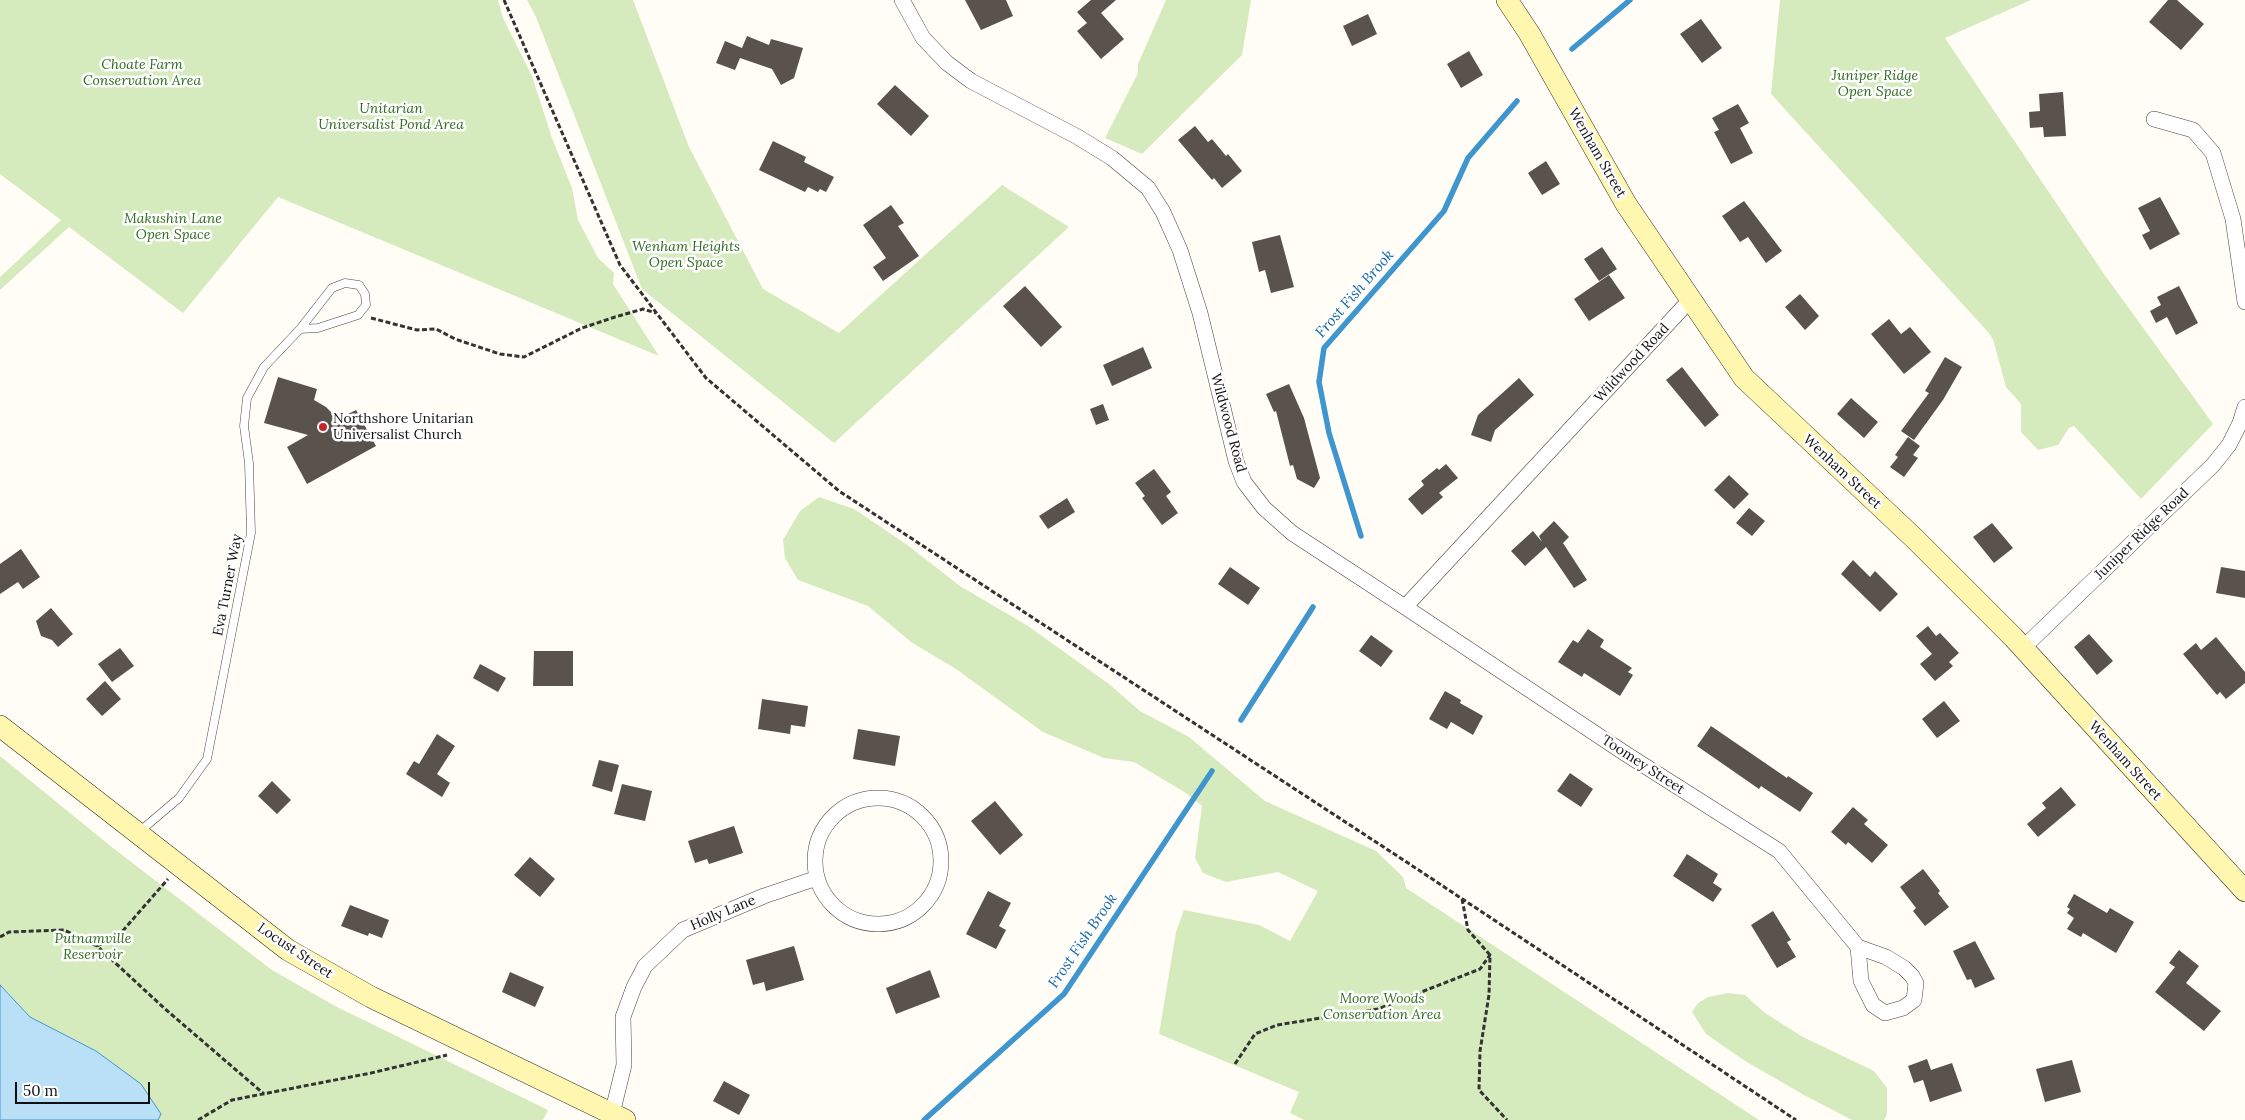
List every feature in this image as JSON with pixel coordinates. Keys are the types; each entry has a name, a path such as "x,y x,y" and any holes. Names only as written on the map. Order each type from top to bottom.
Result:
{"main road":[{"name":"Wenham Street","path":"1507,0 1528,33 1626,204 1744,378 1914,539 2023,648 2245,891"},
{"name":"Locust Street","path":"0,726 288,950 334,978 618,1117"}],"street":[{"name":"Wildwood Road","path":"902,0 923,38 947,63 971,81 1076,136 1112,158 1148,188 1163,212 1180,250 1200,313 1236,461 1244,482 1264,508 1292,533 1405,607 1690,300"},
{"path":"2154,119 2193,130 2213,153 2233,219 2245,298"},
{"name":"Juniper Ridge Road","path":"2023,648 2213,465 2229,445 2240,423 2245,407"},
{"name":"Toomey Street","path":"1405,607 1626,754 1779,851 1858,947"},
{"path":"870,798 892,799 912,807 928,822 939,841 942,862 939,880 931,896 919,910 904,920 886,924 868,924 851,919 836,909 824,895 817,878 815,857 820,836 832,818 850,805 870,798"},
{"name":"Holly Lane","path":"618,1117 624,1065 624,1017 634,988 645,966 683,930 764,896 817,878"},
{"path":"1858,947 1886,957 1904,968 1916,983 1914,1000 1903,1008 1885,1014 1873,1005 1861,981 1858,947"}],"lane":[{"name":"Eva Turner Way","path":"137,834 179,798 207,759 251,533 249,462 244,426 247,398 264,367 300,329 332,288 345,283 359,285 365,294 366,305 358,315"},
{"path":"300,329 318,328 358,315"}],"path":[{"path":"504,0 563,140 620,265 706,378 839,491 1796,1120"},
{"path":"358,315 417,330 436,329 455,339 500,354 524,356 582,328 615,317 643,310 656,313"},
{"path":"97,946 120,934 179,866"},
{"path":"1462,899 1468,930 1490,955 1489,995 1480,1050 1479,1090 1508,1120"},
{"path":"0,937 9,932 64,930 97,946 164,1008 264,1094"},
{"path":"1234,1064 1255,1034 1276,1025 1378,1009 1480,968 1490,955"},
{"path":"198,1120 232,1100 448,1055"}],"green space":[{"path":"0,0 498,0 503,18 532,76 552,138 572,188 578,220 598,258 614,273 613,284 659,356 278,197 183,313 69,227 0,290 0,277 61,220 0,174"},
{"name":"Wenham Heights Open Space","path":"527,0 633,0 689,147 763,289 839,333 1002,185 1069,227 834,443 642,289 536,17"},
{"path":"1166,0 1251,0 1242,55 1142,154 1105,138 1138,73 1138,64"},
{"name":"Juniper Ridge Open Space","path":"1780,0 2031,0 1945,38 2104,274 2213,424 2141,499 2074,426 2069,428 2058,445 2038,450 2021,432 2021,404 2006,387 1993,339 1771,94"},
{"name":"Moore Woods Conservation Area","path":"819,497 854,509 906,544 960,586 1028,626 1109,684 1140,711 1189,737 1265,801 1376,851 1403,877 1406,888 1759,1120 1304,1120 1290,1113 1299,1092 1159,1034 1176,932 1184,910 1259,925 1290,941 1318,891 1278,872 1226,882 1203,873 1195,858 1202,806 1186,793 1134,762 1104,758 1043,732 956,669 911,642 868,606 798,580 785,558 783,540 800,511"},
{"name":"Putnamville Reservoir","path":"0,756 113,848 272,970 335,1006 548,1110 543,1120 158,1120 161,1114 96,1051 30,1017 0,985"},
{"path":"1728,993 1745,995 1765,1013 1803,1037 1874,1071 1887,1088 1887,1114 1884,1120 1852,1120 1745,1061 1706,1034 1692,1012 1698,1003 1708,997"}],"water":[{"path":"0,985 30,1017 96,1051 141,1084 161,1114 158,1120 0,1120"}],"building":[{"path":"965,0 1006,0 1013,16 981,30"},
{"path":"1091,0 1116,0 1101,13 1124,39 1101,59 1077,31 1087,23 1077,12"},
{"path":"2168,0 2177,0 2204,24 2181,50 2149,22"},
{"path":"1368,14 1377,34 1352,46 1343,26"},
{"path":"1701,19 1722,48 1702,63 1680,34"},
{"path":"747,36 769,45 771,39 803,48 794,78 781,85 772,69 740,58 735,70 716,63 725,41 742,48"},
{"path":"1469,51 1483,75 1461,88 1447,64"},
{"path":"895,85 929,116 911,136 877,104"},
{"path":"2063,92 2066,136 2044,137 2043,127 2030,128 2029,112 2040,111 2039,94"},
{"path":"1738,104 1749,123 1740,128 1753,153 1731,164 1714,132 1719,130 1712,118"},
{"path":"1195,126 1208,142 1212,139 1226,156 1228,154 1242,171 1222,188 1214,178 1212,180 1178,140"},
{"path":"773,141 806,157 804,162 834,177 826,192 820,189 818,192 808,187 805,192 759,170"},
{"path":"1546,161 1560,184 1542,195 1528,173"},
{"path":"2160,197 2180,234 2150,250 2142,235 2150,231 2138,208"},
{"path":"1744,201 1782,251 1766,263 1748,237 1740,242 1722,216"},
{"path":"891,205 904,223 898,226 919,256 883,281 873,267 886,258 863,225"},
{"path":"1280,235 1294,287 1271,293 1265,270 1259,272 1252,242"},
{"path":"1602,247 1617,269 1599,281 1584,259"},
{"path":"1609,275 1625,298 1589,321 1574,299"},
{"path":"1025,286 1062,327 1041,347 1003,306"},
{"path":"2179,286 2198,323 2176,335 2167,317 2156,323 2150,311 2161,305 2157,297"},
{"path":"1800,294 1819,316 1805,330 1785,307"},
{"path":"1889,319 1901,334 1910,327 1931,352 1904,374 1871,334"},
{"path":"1143,347 1152,368 1112,386 1103,365"},
{"path":"1945,357 1962,367 1943,400 1914,440 1901,431 1929,393 1925,391"},
{"path":"1682,367 1719,415 1705,427 1666,380"},
{"name":"Northshore Unitarian Universalist Church","path":"278,377 317,389 314,400 326,407 338,419 356,410 376,446 307,484 287,447 308,435 264,423"},
{"path":"1519,378 1534,395 1495,430 1491,442 1471,435 1478,415"},
{"path":"1289,384 1304,418 1320,478 1314,488 1297,479 1293,465 1290,466 1276,411 1274,412 1266,394"},
{"path":"1851,398 1878,422 1864,438 1837,414"},
{"path":"1103,404 1109,420 1096,425 1090,409"},
{"path":"1908,437 1920,446 1913,455 1918,458 1904,477 1890,467 1898,457 1895,455"},
{"path":"1446,464 1458,478 1439,493 1443,497 1422,515 1408,499 1424,485 1421,481 1437,468 1439,470"},
{"path":"1154,469 1171,492 1166,496 1178,513 1162,525 1142,498 1145,496 1135,483"},
{"path":"1729,475 1749,494 1734,509 1714,490"},
{"path":"1067,498 1075,512 1048,529 1039,516"},
{"path":"1749,508 1765,521 1752,536 1736,523"},
{"path":"1554,521 1569,537 1563,543 1587,580 1574,588 1546,547 1525,566 1511,551 1533,531 1542,542 1539,536"},
{"path":"1992,523 2013,548 1994,563 1973,537"},
{"path":"21,549 40,577 23,589 18,582 0,594 0,564"},
{"path":"1853,560 1870,577 1875,571 1898,594 1880,612 1841,574"},
{"path":"1230,567 1260,588 1248,605 1218,584"},
{"path":"2221,567 2245,571 2245,598 2216,593"},
{"path":"51,608 73,634 58,647 52,640 41,636 36,621"},
{"path":"1928,626 1936,636 1940,633 1959,653 1949,662 1953,666 1935,681 1920,664 1932,654 1916,636"},
{"path":"1588,629 1604,640 1600,647 1632,668 1628,672 1633,675 1620,696 1584,673 1582,677 1558,662 1573,640 1578,643"},
{"path":"2089,634 2113,661 2097,675 2074,647"},
{"path":"1371,635 1393,651 1381,667 1359,651"},
{"path":"2216,637 2245,672 2245,683 2226,699 2220,692 2217,695 2183,654 2196,643 2201,650"},
{"path":"120,648 134,666 112,682 98,664"},
{"path":"534,651 573,651 573,686 533,686"},
{"path":"480,664 506,678 498,692 473,678"},
{"path":"105,681 121,699 102,716 86,699"},
{"path":"1445,691 1461,700 1460,703 1483,716 1473,735 1451,722 1447,729 1429,719"},
{"path":"762,699 808,706 805,727 791,725 790,734 758,729"},
{"path":"1944,701 1960,721 1937,738 1922,719"},
{"path":"1711,726 1787,778 1788,776 1813,793 1800,812 1761,786 1759,789 1697,746"},
{"path":"858,729 900,736 895,766 853,759"},
{"path":"437,734 455,746 437,774 450,783 442,797 406,774 414,761 419,764"},
{"path":"599,760 619,765 612,792 592,786"},
{"path":"1570,773 1593,789 1581,807 1557,791"},
{"path":"272,781 291,800 277,814 258,796"},
{"path":"622,784 652,791 645,821 614,814"},
{"path":"2061,787 2076,805 2038,837 2027,824 2046,808 2042,803"},
{"path":"995,801 1023,835 1000,855 971,821"},
{"path":"1853,807 1868,820 1864,824 1888,845 1872,863 1848,842 1846,845 1831,832"},
{"path":"734,826 743,853 709,864 707,859 695,863 688,841"},
{"path":"1687,854 1718,874 1713,883 1722,889 1713,902 1673,876"},
{"path":"530,857 555,879 540,897 514,875"},
{"path":"1923,869 1940,891 1938,893 1949,907 1925,926 1913,911 1916,908 1900,887"},
{"path":"988,891 1011,903 999,926 1006,930 996,949 966,934"},
{"path":"2074,894 2107,913 2110,908 2134,922 2116,953 2083,933 2081,937 2067,929 2074,918 2067,913 2070,909 2067,907"},
{"path":"350,905 389,920 382,938 369,933 368,936 341,926"},
{"path":"1773,911 1791,940 1787,942 1796,957 1777,968 1751,925"},
{"path":"1975,941 1995,979 1975,988 1971,979 1967,980 1953,951"},
{"path":"794,946 804,980 766,991 764,982 753,985 746,960"},
{"path":"2179,950 2199,966 2186,983 2221,1011 2204,1031 2155,992 2175,967 2169,963"},
{"path":"930,970 940,997 896,1014 886,988"},
{"path":"510,972 544,987 535,1007 502,992"},
{"path":"1927,1059 1931,1070 1952,1063 1962,1091 1930,1102 1923,1080 1914,1083 1908,1066"},
{"path":"2072,1060 2081,1092 2045,1102 2036,1069"},
{"path":"724,1081 750,1095 739,1115 713,1101"}],"waterway":[{"name":"Frost Fish Brook","path":"1572,49 1630,0"},
{"name":"Frost Fish Brook","path":"1361,536 1329,433 1319,382 1324,348 1444,211 1468,158 1517,101"},
{"name":"Frost Fish Brook","path":"1241,720 1313,607"},
{"name":"Frost Fish Brook","path":"924,1120 1064,994 1212,771"}],"place":[{"name":"Northshore Unitarian Universalist Church","path":"323,427"}],"park label":[{"name":"Choate Farm Conservation Area","path":"142,74"},
{"name":"Unitarian Universalist Pond Area","path":"391,118"},
{"name":"Makushin Lane Open Space","path":"173,227"}]}
